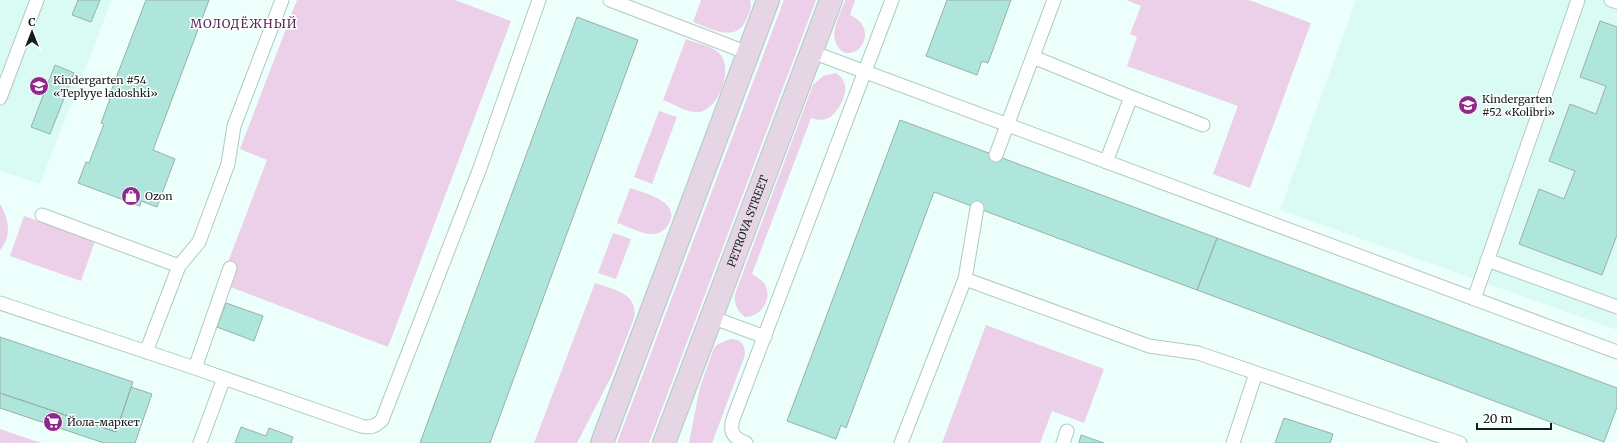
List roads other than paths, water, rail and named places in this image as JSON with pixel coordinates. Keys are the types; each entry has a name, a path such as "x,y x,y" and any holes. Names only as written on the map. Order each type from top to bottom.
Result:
{"main road":[{"path":"602,443 768,0"},
{"name":"PETROVA STREET","path":"664,443 831,0"}],"lane":[{"path":"0,98 37,0"},
{"path":"146,352 179,266 199,242 228,164 234,126 282,0"},
{"path":"0,303 195,368 361,426 372,427 382,420 480,168 539,0"},
{"path":"610,0 748,54"},
{"path":"746,443 737,439 732,434 731,426 892,0"},
{"path":"996,155 1054,0"},
{"path":"1474,299 1578,0"},
{"path":"1611,0 1617,2"},
{"path":"812,52 1617,352"},
{"path":"1033,57 1203,125"},
{"path":"1106,162 1131,97"},
{"path":"901,443 965,279 977,208"},
{"path":"42,215 179,266"},
{"path":"1488,260 1617,307"},
{"path":"195,368 230,268"},
{"path":"965,279 1148,346 1198,353 1460,443"},
{"path":"711,317 765,337"},
{"path":"1233,443 1256,373"},
{"path":"200,443 224,378"}],"place":[{"name":"Kindergarten #54 «Teplyye ladoshki»","path":"39,86"},
{"name":"Kindergarten #52 «Kolibri»","path":"1468,105"},
{"name":"Ozon","path":"131,196"},
{"name":"Йола-маркет","path":"53,422"}],"district":[{"name":"МОЛОДЁЖНЫЙ","path":"244,24"}]}
